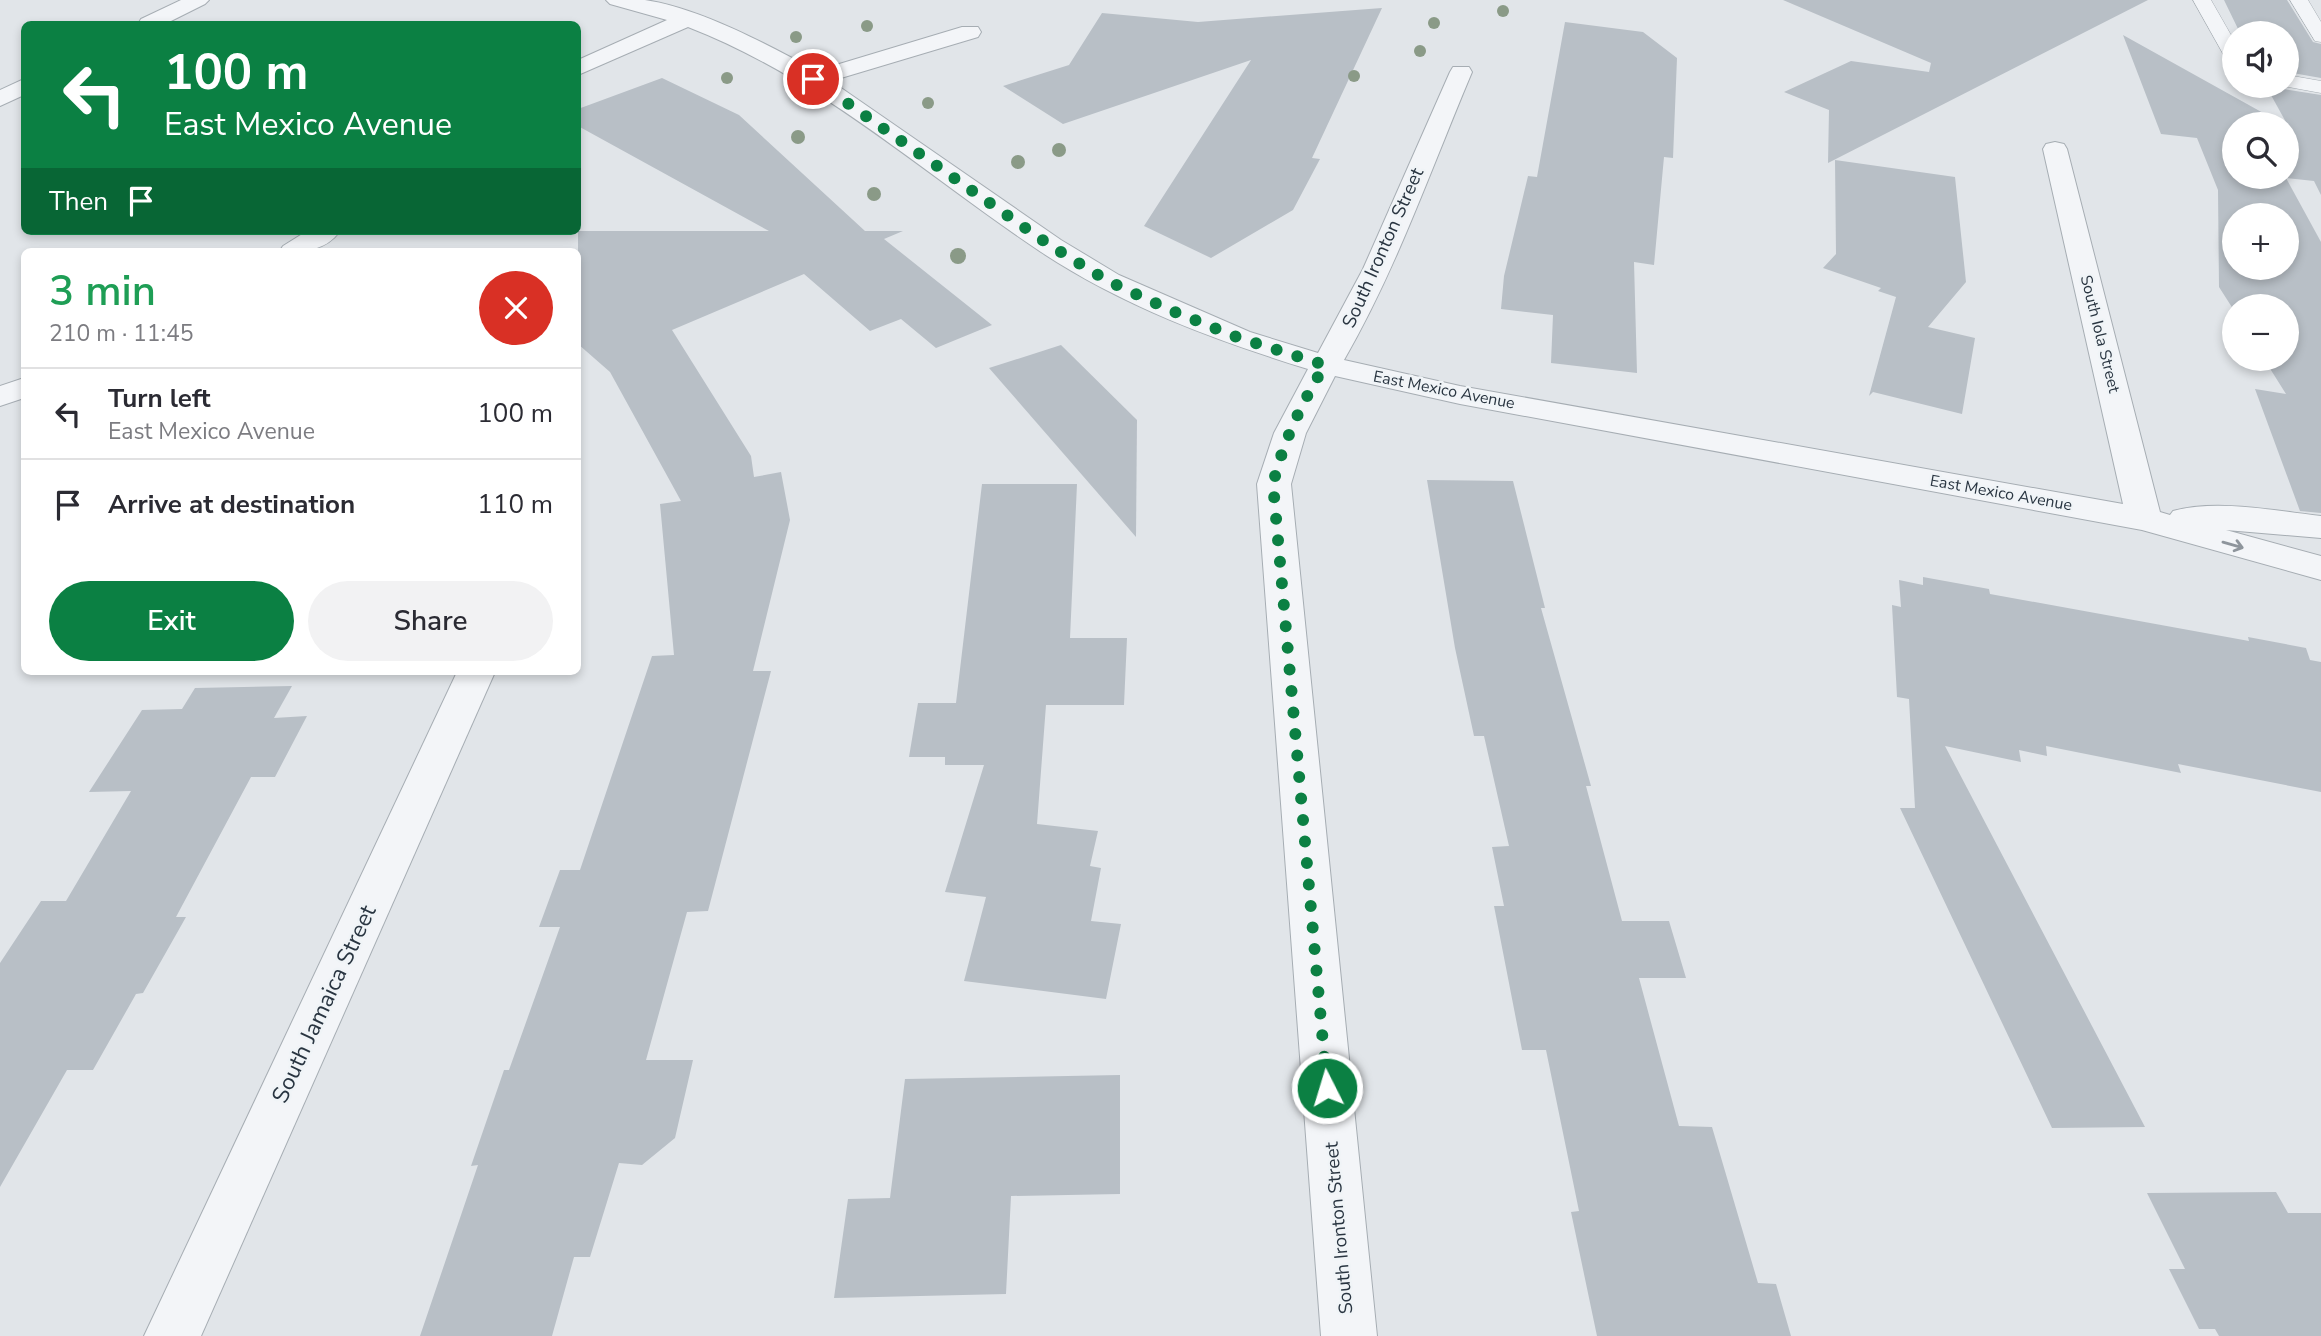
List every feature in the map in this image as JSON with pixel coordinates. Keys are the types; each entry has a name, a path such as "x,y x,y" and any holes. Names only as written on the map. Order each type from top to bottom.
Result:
{"street":[{"path":"155,21 198,0"},
{"name":"East Mexico Avenue","path":"617,0 688,19 773,55 813,79 1051,246 1108,281 1239,338 1325,365 1461,395 2144,519 2321,568"},
{"path":"581,67 688,19"},
{"path":"813,79 970,32"},
{"name":"South Ironton Street","path":"1349,1336 1273,484 1281,450 1299,408 1364,296 1461,72"},
{"path":"0,99 21,88"},
{"name":"South Iola Street","path":"2055,149 2144,519"},
{"path":"299,248 320,235"},
{"path":"0,397 21,388"},
{"name":"East Mexico Avenue","path":"2144,519 2250,519 2321,527"},
{"name":"South Jamaica Street","path":"172,1336 475,675"}],"lane":[{"path":"2202,0 2222,36"},
{"path":"2299,0 2321,37"},
{"path":"2299,83 2321,87"}],"building":[{"path":"1783,0 2148,0 1828,163 1829,110 1784,92 1851,61 1929,72 1931,63"},
{"path":"2224,0 2287,0 2313,42 2321,44 2321,78 2299,74 2299,21 2234,21"},
{"path":"1382,8 1312,158 1320,159 1293,210 1211,258 1144,226 1251,60 1063,124 1003,86 1069,65 1102,13 1198,22"},
{"path":"1565,22 1643,32 1677,58 1673,158 1664,157 1654,265 1634,262 1637,373 1551,363 1553,315 1501,309 1504,276 1528,176 1537,177"},
{"path":"2123,35 2222,90 2222,98 2236,98 2261,112 2222,112 2222,189 2292,189 2321,242 2321,513 2300,511 2255,389 2286,394 2272,371 2299,371 2299,294 2223,294 2219,287 2218,190 2197,138 2161,134"},
{"path":"662,78 739,115 865,231 903,231 884,239 992,325 936,348 901,319 870,331 804,274 672,330 751,456 754,477 781,472 790,520 753,671 771,671 708,911 687,912 646,1060 693,1060 675,1138 642,1165 619,1163 590,1257 574,1257 552,1336 420,1336 478,1165 471,1166 504,1070 509,1070 560,927 539,927 560,870 580,870 652,656 674,655 660,504 681,501 610,372 581,347 581,248 578,248 578,235 581,235 581,231 769,231 581,128 581,108"},
{"path":"2299,92 2321,95 2321,195 2314,181 2299,179 2299,112 2280,112 2273,98 2299,98"},
{"path":"1835,160 1955,177 1966,282 1928,327 1975,338 1962,414 1873,392 1869,396 1896,297 1878,291 1881,288 1823,268 1836,254"},
{"path":"1061,345 1137,420 1136,537 989,368"},
{"path":"1427,480 1513,481 1545,608 1541,608 1591,786 1586,786 1622,921 1669,921 1686,978 1639,978 1679,1126 1712,1127 1758,1283 1776,1284 1791,1336 1597,1336 1571,1212 1579,1211 1546,1050 1522,1050 1494,906 1504,906 1492,847 1509,846 1484,736 1474,736 1455,648"},
{"path":"982,484 1077,484 1070,638 1127,638 1124,705 1046,705 1037,824 1098,831 1090,866 1101,868 1091,921 1121,924 1106,999 964,981 986,897 945,892 984,765 945,765 945,757 909,757 918,703 956,703"},
{"path":"1923,577 1989,589 1990,594 2249,641 2248,637 2306,648 2310,660 2321,662 2321,792 2178,764 2181,773 2046,746 2047,756 2019,750 2021,762 1945,746 2145,1127 2052,1128 1900,808 1915,808 1909,699 1897,697 1892,605 1901,607 1899,580 1923,585"},
{"path":"292,686 274,718 307,716 275,777 251,777 176,917 186,917 143,993 136,994 93,1070 67,1070 0,1187 0,963 41,901 66,901 131,791 89,792 142,710 182,709 195,688"},
{"path":"1120,1075 1120,1194 1011,1196 1006,1294 834,1298 848,1199 890,1198 905,1079"},
{"path":"2276,1192 2288,1213 2321,1213 2321,1336 2219,1336 2215,1329 2199,1329 2169,1269 2185,1269 2147,1193"}],"route":[{"path":"813,79 1051,246 1108,281 1239,338 1325,365 1299,408 1281,450 1273,484 1327,1088"}]}
